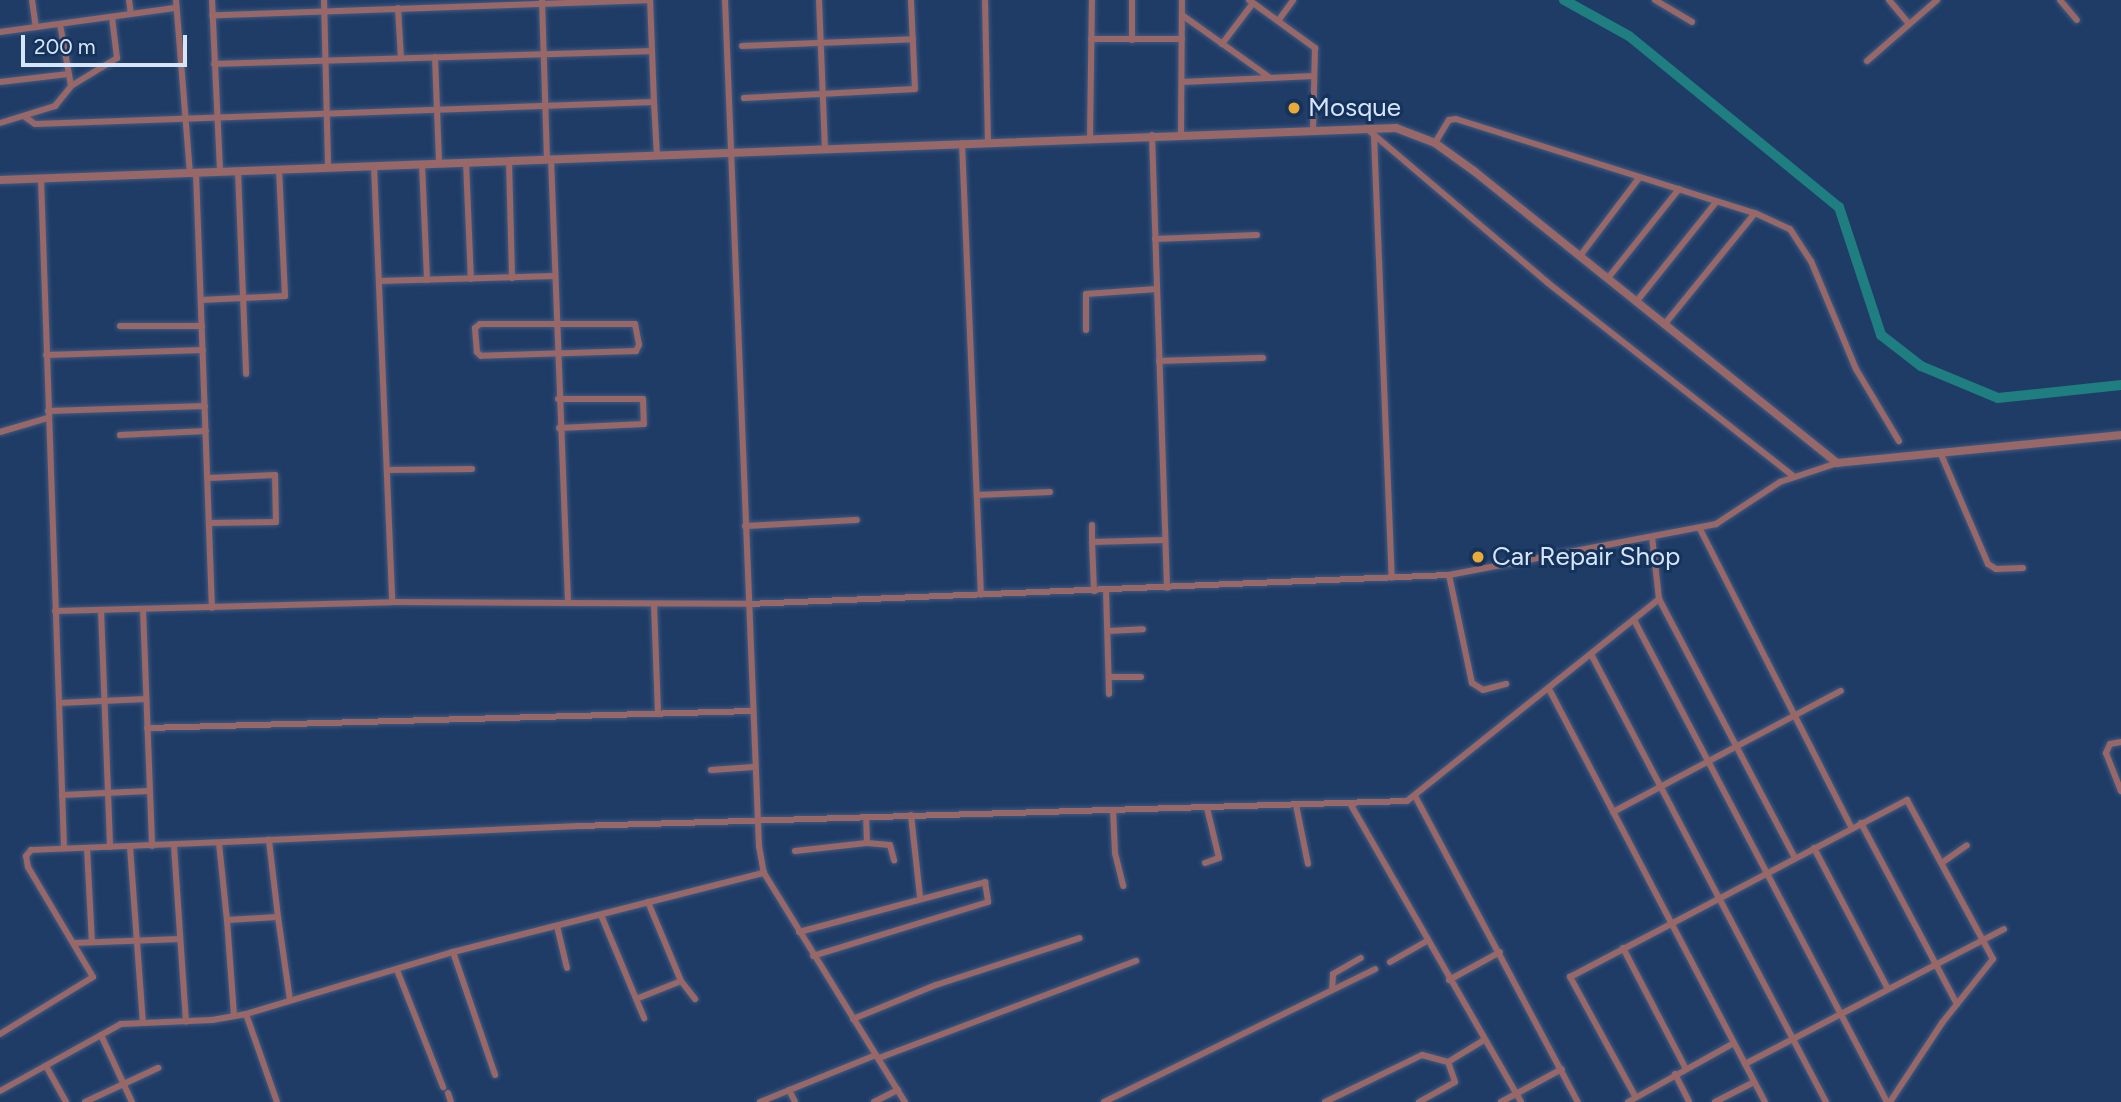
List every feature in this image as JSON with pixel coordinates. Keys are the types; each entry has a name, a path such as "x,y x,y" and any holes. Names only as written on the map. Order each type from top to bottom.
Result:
{"street":[{"path":"33,0 36,27"},
{"path":"129,0 131,14"},
{"path":"212,0 220,172"},
{"path":"324,0 328,168"},
{"path":"212,15 398,8 433,3 650,0 657,155"},
{"path":"725,0 754,767 764,873 905,1102"},
{"path":"819,0 825,148"},
{"path":"744,98 915,89 911,0"},
{"path":"985,0 988,142"},
{"path":"1090,138 1092,0"},
{"path":"1132,0 1132,40"},
{"path":"1181,134 1182,0"},
{"path":"1278,21 1293,0"},
{"path":"1889,0 1909,24"},
{"path":"1867,61 1937,0"},
{"path":"2060,0 2077,20"},
{"path":"1660,1 1692,22"},
{"path":"542,2 568,603"},
{"path":"1222,44 1251,2 1315,47 1313,129"},
{"path":"0,32 131,14 176,4 193,173 201,300 212,608"},
{"path":"398,8 401,58"},
{"path":"1182,15 1270,78"},
{"path":"0,123 55,106 71,86 117,58 112,17"},
{"path":"60,24 71,86"},
{"path":"742,46 913,39"},
{"path":"1091,39 1182,39"},
{"path":"214,64 652,51"},
{"path":"435,57 439,163"},
{"path":"0,82 69,74"},
{"path":"1182,82 1314,76"},
{"path":"25,117 34,124 654,102"},
{"path":"1435,142 1449,120 1456,119 1755,213 1790,229 1803,244 1856,369 1899,441"},
{"path":"1365,127 1548,283 1793,476"},
{"path":"0,180 962,142 1396,128 1435,142 1837,463"},
{"path":"1152,135 1167,588"},
{"path":"1374,136 1392,578"},
{"path":"962,142 981,595"},
{"path":"509,161 512,278"},
{"path":"466,162 471,279"},
{"path":"422,164 427,280"},
{"path":"374,166 392,602"},
{"path":"201,300 285,296 279,170"},
{"path":"238,171 246,374"},
{"path":"1580,256 1639,177"},
{"path":"41,179 64,847"},
{"path":"1608,278 1679,189"},
{"path":"1636,302 1717,201"},
{"path":"1664,325 1755,213"},
{"path":"1155,239 1257,235"},
{"path":"379,281 555,276"},
{"path":"1086,330 1086,293 1157,289"},
{"path":"480,324 635,324 640,336 636,351 557,354 481,356 477,352 475,328 480,324"},
{"path":"120,326 202,326"},
{"path":"46,355 203,351"},
{"path":"1159,361 1263,358"},
{"path":"558,400 643,399 644,424 559,428"},
{"path":"0,432 48,415 205,407"},
{"path":"120,435 205,431"},
{"path":"55,611 392,602 748,604 1450,575 1700,528 1724,521 1793,476 1837,463 2121,435"},
{"path":"1940,452 1988,564 1996,569 2023,568"},
{"path":"387,470 472,469"},
{"path":"208,478 275,475 276,522 209,523"},
{"path":"976,495 1050,492"},
{"path":"745,526 857,520"},
{"path":"1092,525 1094,591"},
{"path":"1700,528 1852,828"},
{"path":"1652,537 1659,599 1795,858"},
{"path":"1092,542 1165,540"},
{"path":"1450,575 1472,683 1483,690 1506,684"},
{"path":"1106,590 1109,694"},
{"path":"0,1034 91,980 93,973 33,878 26,856 32,850 758,820 1407,801 1659,599"},
{"path":"654,604 658,713"},
{"path":"143,609 152,846"},
{"path":"101,610 110,847"},
{"path":"1634,620 1708,761 1766,873 1840,1014 1888,1102 1957,1004 1993,960 1910,801 1861,823 1852,828 1766,873 1719,898 1623,948 1568,980 1635,1096"},
{"path":"1108,631 1143,629"},
{"path":"1591,654 1826,1102"},
{"path":"1109,677 1141,677"},
{"path":"1549,689 1765,1102"},
{"path":"1612,812 1840,691"},
{"path":"59,703 146,699"},
{"path":"147,728 752,711"},
{"path":"2121,742 2110,744 2106,752 2121,791"},
{"path":"711,770 754,767"},
{"path":"62,795 149,791"},
{"path":"1415,796 1578,1102"},
{"path":"1351,804 1521,1102"},
{"path":"1296,805 1308,864"},
{"path":"1205,863 1219,858 1207,808"},
{"path":"1113,810 1115,853 1123,886"},
{"path":"911,815 920,897"},
{"path":"866,817 867,843"},
{"path":"1861,823 1957,1004"},
{"path":"269,841 290,1000"},
{"path":"795,851 867,843 890,845 894,860"},
{"path":"219,844 234,1016"},
{"path":"1943,862 1967,845"},
{"path":"174,846 186,1022"},
{"path":"130,847 143,1023"},
{"path":"87,848 92,942"},
{"path":"1814,848 1888,989"},
{"path":"0,1091 121,1024 186,1022 246,1014 453,952 764,873"},
{"path":"799,932 982,880 989,900 813,956"},
{"path":"648,902 681,981 695,999"},
{"path":"601,915 644,1018"},
{"path":"227,920 278,917"},
{"path":"557,926 567,968"},
{"path":"1745,1064 2004,929"},
{"path":"853,1019 936,985 1080,938"},
{"path":"74,943 180,939"},
{"path":"1390,962 1427,941"},
{"path":"1623,948 1686,1069"},
{"path":"453,952 495,1075"},
{"path":"1449,980 1500,952"},
{"path":"1332,990 1333,974 1361,958"},
{"path":"760,1102 1136,961"},
{"path":"1104,1102 1375,969"},
{"path":"397,970 451,1102"},
{"path":"636,999 681,981"},
{"path":"246,1014 276,1102"},
{"path":"101,1035 132,1102"},
{"path":"1325,1102 1422,1055 1448,1062 1485,1040"},
{"path":"1628,1102 1734,1044"},
{"path":"1419,1102 1455,1082 1448,1062"},
{"path":"46,1066 66,1102"},
{"path":"85,1102 158,1068"},
{"path":"1501,1102 1562,1069"},
{"path":"1675,1074 1689,1102"},
{"path":"1715,1102 1754,1082"},
{"path":"789,1090 795,1102"},
{"path":"874,1102 898,1090"}],"waterway":[{"path":"1564,0 1629,36 1839,207 1881,335 1921,366 1998,398 2121,385"}],"place":[{"name":"Mosque","path":"1294,108"},
{"name":"Car Repair Shop","path":"1478,557"}]}
